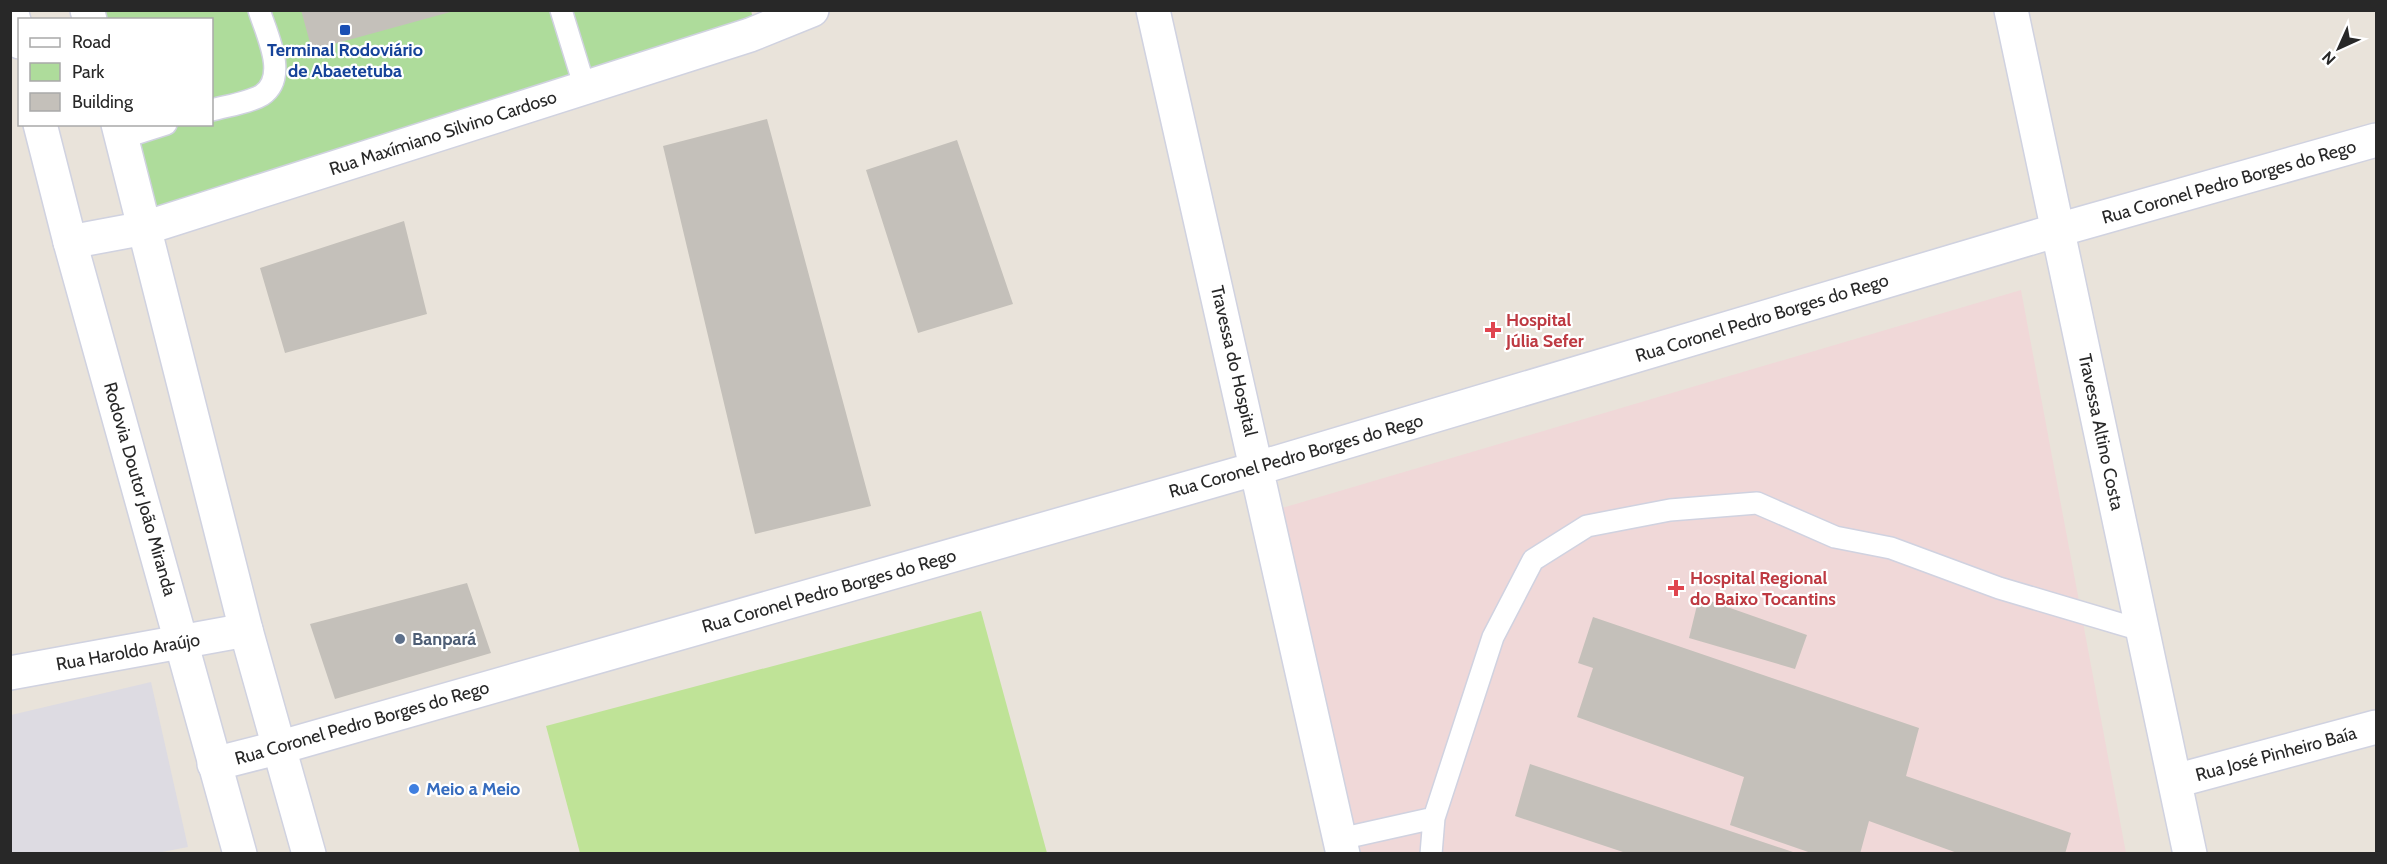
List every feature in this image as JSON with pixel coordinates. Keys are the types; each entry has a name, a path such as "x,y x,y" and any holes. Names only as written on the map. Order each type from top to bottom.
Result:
{"street":[{"path":"11,10 18,35"},
{"name":"Rua Maxímiano Silvino Cardoso","path":"70,242 145,228 750,35 813,10"},
{"name":"Travessa do Hospital","path":"1153,10 1258,468 1341,846"},
{"name":"Travessa Altino Costa","path":"2011,10 2190,854"},
{"name":"Rodovia Doutor João Miranda","path":"41,126 70,242 240,854"},
{"path":"120,131 246,630 281,747 309,854"},
{"name":"Rua Coronel Pedro Borges do Rego","path":"214,764 281,747 1258,468 2058,230 2376,140"},
{"name":"Rua Haroldo Araújo","path":"10,673 246,630"},
{"name":"Rua José Pinheiro Baía","path":"2175,781 2376,727"}],"lane":[{"path":"213,111 262,95 272,80 276,66 259,10"},
{"path":"561,10 585,87"},
{"path":"120,131 153,126"},
{"path":"1431,854 1434,818 1493,637 1533,560 1587,526 1670,510 1757,503 1835,537 1891,548 1999,588 2144,631"},
{"path":"1341,846 1434,818"}],"shaded area":[{"name":"Hospital Regional do Baixo Tocantins","path":"2021,290 2126,853 1352,853 1255,516"},
{"path":"151,682 188,847 152,854 11,853 11,715"}],"green space":[{"path":"751,10 754,24 147,225 120,126 213,126 213,18 92,18 90,11"},
{"path":"981,611 1047,853 580,853 546,726"}],"building":[{"name":"Terminal Rodoviário de Abaetetuba","path":"301,10 454,10 454,11 312,50"},
{"path":"767,119 871,506 755,534 663,146"},
{"path":"957,140 1013,304 918,333 866,170"},
{"path":"404,221 427,314 285,353 260,268"},
{"name":"Banpará","path":"467,583 491,653 335,699 310,624"},
{"path":"1699,597 1807,635 1795,669 1689,638"},
{"path":"1593,617 1919,728 1906,776 2071,833 2065,854 1960,854 1869,821 1860,854 1814,854 1730,825 1744,777 1577,717 1593,668 1578,663"},
{"path":"1530,764 1796,853 1629,854 1515,816"}],"place":[{"name":"Terminal Rodoviário de Abaetetuba","path":"345,30"},
{"name":"Hospital Júlia Sefer","path":"1493,330"},
{"name":"Hospital Regional do Baixo Tocantins","path":"1676,588"},
{"name":"Banpará","path":"400,639"},
{"name":"Meio a Meio","path":"414,789"}]}
